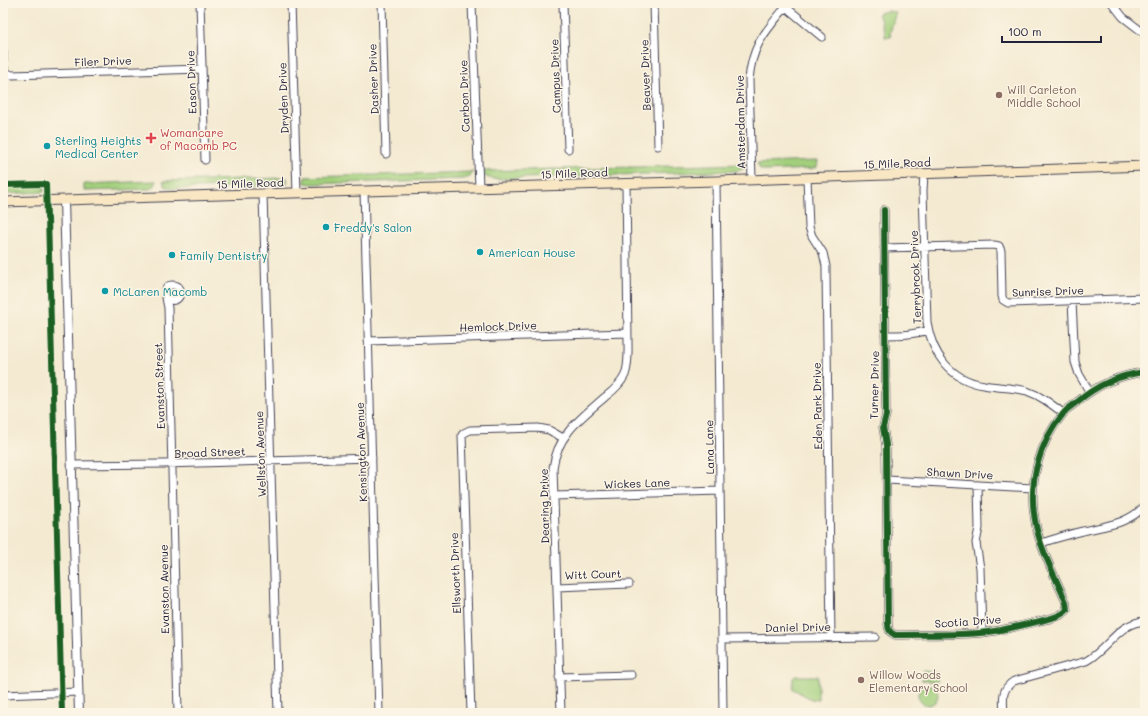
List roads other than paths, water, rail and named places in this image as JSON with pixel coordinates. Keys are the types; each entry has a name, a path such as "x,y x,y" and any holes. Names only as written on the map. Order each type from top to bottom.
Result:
{"main road":[{"name":"15 Mile Road","path":"3,202 752,180 1145,166"}],"street":[{"name":"Eason Drive","path":"200,3 205,160"},
{"name":"Dryden Drive","path":"291,3 297,193"},
{"name":"Dasher Drive","path":"382,3 386,154"},
{"name":"Carbon Drive","path":"472,3 479,188"},
{"name":"Campus Drive","path":"563,3 568,149"},
{"name":"Beaver Drive","path":"654,3 658,146"},
{"path":"1112,3 1123,17 1145,34"},
{"path":"785,4 822,38"},
{"name":"Amsterdam Drive","path":"752,180 748,80 750,65 760,39 785,4"},
{"name":"Filer Drive","path":"3,52 4,67 6,72 12,74 202,69"},
{"name":"Terrybrook Drive","path":"924,174 923,191 927,322 933,346 939,358 953,372 963,378 977,384 1025,391 1045,400 1063,413"},
{"name":"Eden Park Drive","path":"807,178 809,227 812,236 825,260 826,272 831,638"},
{"name":"Lana Lane","path":"716,181 723,713"},
{"name":"Dearing Drive","path":"560,713 553,468 556,452 563,438 576,422 614,389 625,377 628,366 626,183"},
{"name":"Kensington Avenue","path":"364,191 379,713"},
{"name":"Wellston Avenue","path":"263,194 278,713"},
{"path":"64,200 79,713"},
{"name":"Turner Drive","path":"884,210 886,415 883,427 886,445 887,480 888,628 891,632"},
{"name":"Sunrise Drive","path":"884,248 999,246 1001,251 1002,296 1005,302 1011,304 1145,298"},
{"path":"168,308 175,300 178,299 181,294 180,289 176,285 171,285 167,287 165,292 166,297 170,300 175,300"},
{"name":"Evanston Street","path":"166,297 168,308 172,464"},
{"path":"1072,301 1075,362 1079,374 1089,391"},
{"path":"885,335 920,333 928,330"},
{"name":"Hemlock Drive","path":"368,341 628,333"},
{"path":"1145,372 1114,379 1089,391 1063,413 1045,443 1034,475 1033,488 1034,519 1041,543 1081,531 1114,524 1131,517 1145,506"},
{"name":"Ellsworth Drive","path":"470,713 462,438 464,433 470,430 538,428 549,430 563,438"},
{"name":"Broad Street","path":"72,465 172,464 372,458"},
{"name":"Evanston Avenue","path":"172,464 178,713"},
{"name":"Shawn Drive","path":"887,480 1033,488"},
{"path":"978,485 979,528 976,543 980,568 982,632"},
{"name":"Wickes Lane","path":"554,496 720,491"},
{"name":"Scotia Drive","path":"891,632 895,634 957,634 982,632 1002,630 1061,615 1067,610 1066,602 1041,543"},
{"name":"Witt Court","path":"557,587 629,584"},
{"path":"1004,713 1003,694 1008,684 1086,661 1099,653 1124,628 1138,622 1145,621"},
{"name":"Daniel Drive","path":"722,639 875,637"},
{"path":"560,677 631,675"},
{"path":"3,695 78,692"}],"place":[{"name":"Will Carleton Middle School","path":"999,95"},
{"name":"Womancare of Macomb PC","path":"151,138"},
{"name":"Sterling Heights Medical Center","path":"47,146"},
{"name":"Freddy's Salon","path":"326,227"},
{"name":"American House","path":"480,252"},
{"name":"Family Dentistry","path":"172,255"},
{"name":"McLaren Macomb","path":"105,291"},
{"name":"Willow Woods Elementary School","path":"861,680"}]}
